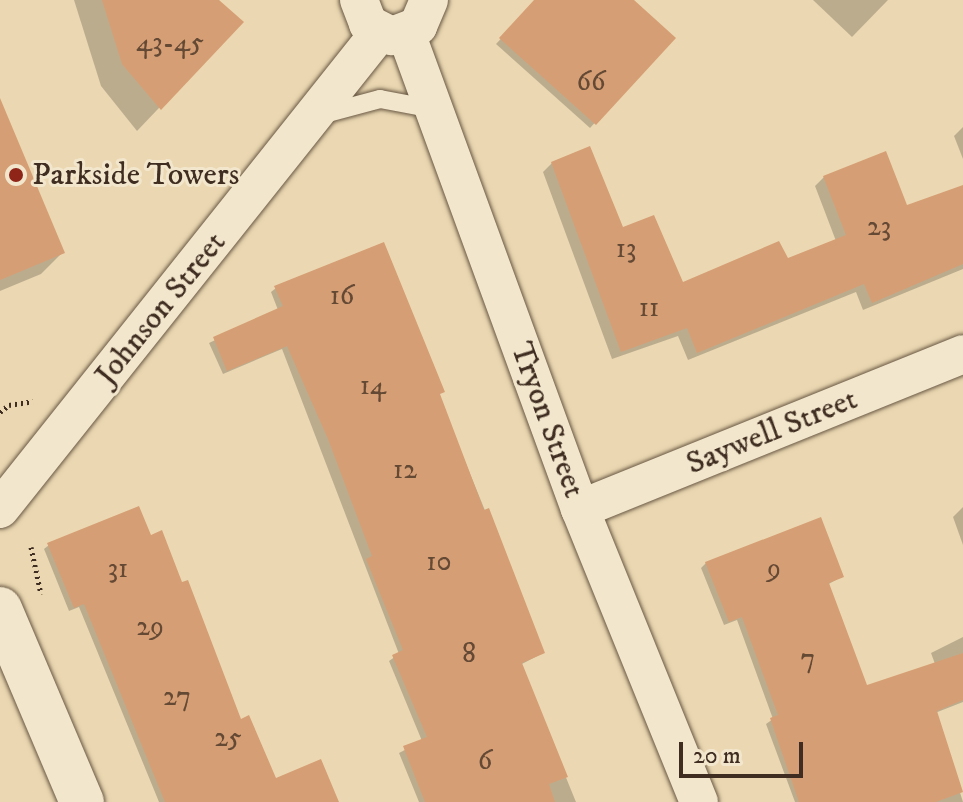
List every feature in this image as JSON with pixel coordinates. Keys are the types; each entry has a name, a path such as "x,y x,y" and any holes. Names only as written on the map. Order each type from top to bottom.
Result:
{"street":[{"name":"Tryon Street","path":"359,0 360,13 393,33 433,109 580,509 699,802"},
{"name":"Johnson Street","path":"0,509 313,118 393,33 426,15 429,0"},
{"name":"Saywell Street","path":"580,509 963,354"},
{"path":"0,609 82,802"}],"lane":[{"path":"313,118 380,99 433,109"}],"path":[{"path":"0,412 9,405"},
{"path":"31,547 44,592"}],"building":[{"path":"102,0 219,0 244,22 161,110 122,64"},
{"path":"534,0 634,0 676,38 596,125 499,38"},
{"name":"Parkside Towers","path":"0,98 65,253 0,280"},
{"path":"590,146 623,227 654,215 683,282 779,241 788,258 846,235 823,176 886,151 907,205 963,185 963,264 872,303 864,284 697,353 687,328 621,352 551,162"},
{"path":"384,242 445,392 440,394 484,510 489,508 545,653 522,663 568,777 549,784 555,802 425,802 403,746 427,737 392,655 403,650 366,559 372,556 328,439 287,346 227,371 213,337 283,306 274,286"},
{"path":"139,506 151,535 162,530 182,582 188,580 241,719 249,715 276,778 321,759 339,802 165,802 84,604 74,608 47,543"},
{"path":"821,517 844,577 829,583 867,685 963,653 963,700 937,711 963,792 936,802 799,802 770,718 778,715 742,617 729,622 705,562"}],"place":[{"name":"Parkside Towers","path":"16,175"}]}
